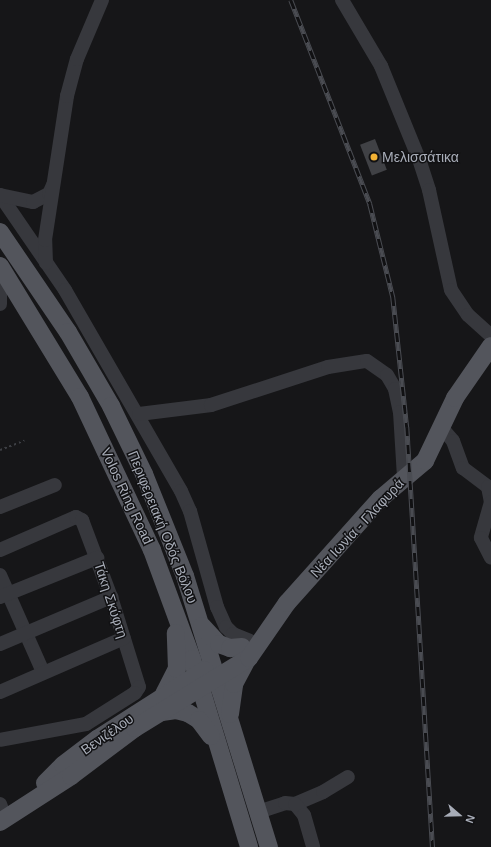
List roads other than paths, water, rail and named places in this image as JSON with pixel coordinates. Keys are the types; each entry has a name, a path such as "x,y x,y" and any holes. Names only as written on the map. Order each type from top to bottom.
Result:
{"main road":[{"name":"Περιφερειακή Οδός Βόλου","path":"0,232 68,332 127,436 176,551 200,623 268,847"},
{"name":"Volos Ring Road","path":"0,266 49,344 101,438 152,550 171,599 216,743"},
{"name":"Νέα Ιωνία - Γλαφυρά","path":"198,682 247,649 269,627 287,603 380,499 404,477 425,461 460,389 491,346"},
{"path":"171,599 179,658 174,678 160,705 188,713 199,720 216,743 249,847"},
{"path":"200,623 219,644 230,648 247,649 234,684 230,724"},
{"name":"Βενιζέλου","path":"2,815 71,776 160,705 198,682"}],"street":[{"path":"46,264 45,240 57,176 67,96 77,59 102,0"},
{"path":"342,0 381,66 416,152 429,190 451,290 468,314 491,336"},
{"path":"0,195 22,202 42,200 49,194 57,176"},
{"path":"0,195 46,264 139,414 188,505 201,558 221,618 232,634 247,649"},
{"path":"0,289 0,304"},
{"path":"139,414 211,406 323,368 352,362 367,362 387,375 395,389 400,412 404,477"},
{"path":"441,427 453,441 463,468 488,487 491,502 481,538 491,558"},
{"path":"0,506 54,485"},
{"name":"Τάκη Σκύφτη","path":"0,550 76,517 82,520 111,598 139,689 104,715 86,724 0,740"},
{"path":"4,595 97,558"},
{"path":"0,575 4,595 26,633 43,672"},
{"path":"0,644 111,598"},
{"path":"0,692 124,638"},
{"path":"258,812 285,803 295,804 348,777"},
{"path":"295,804 304,815 313,847"}],"railway":[{"path":"291,0 370,204 393,297 407,427 433,847"}],"place":[{"name":"Μελισσάτικα","path":"374,157"}]}
